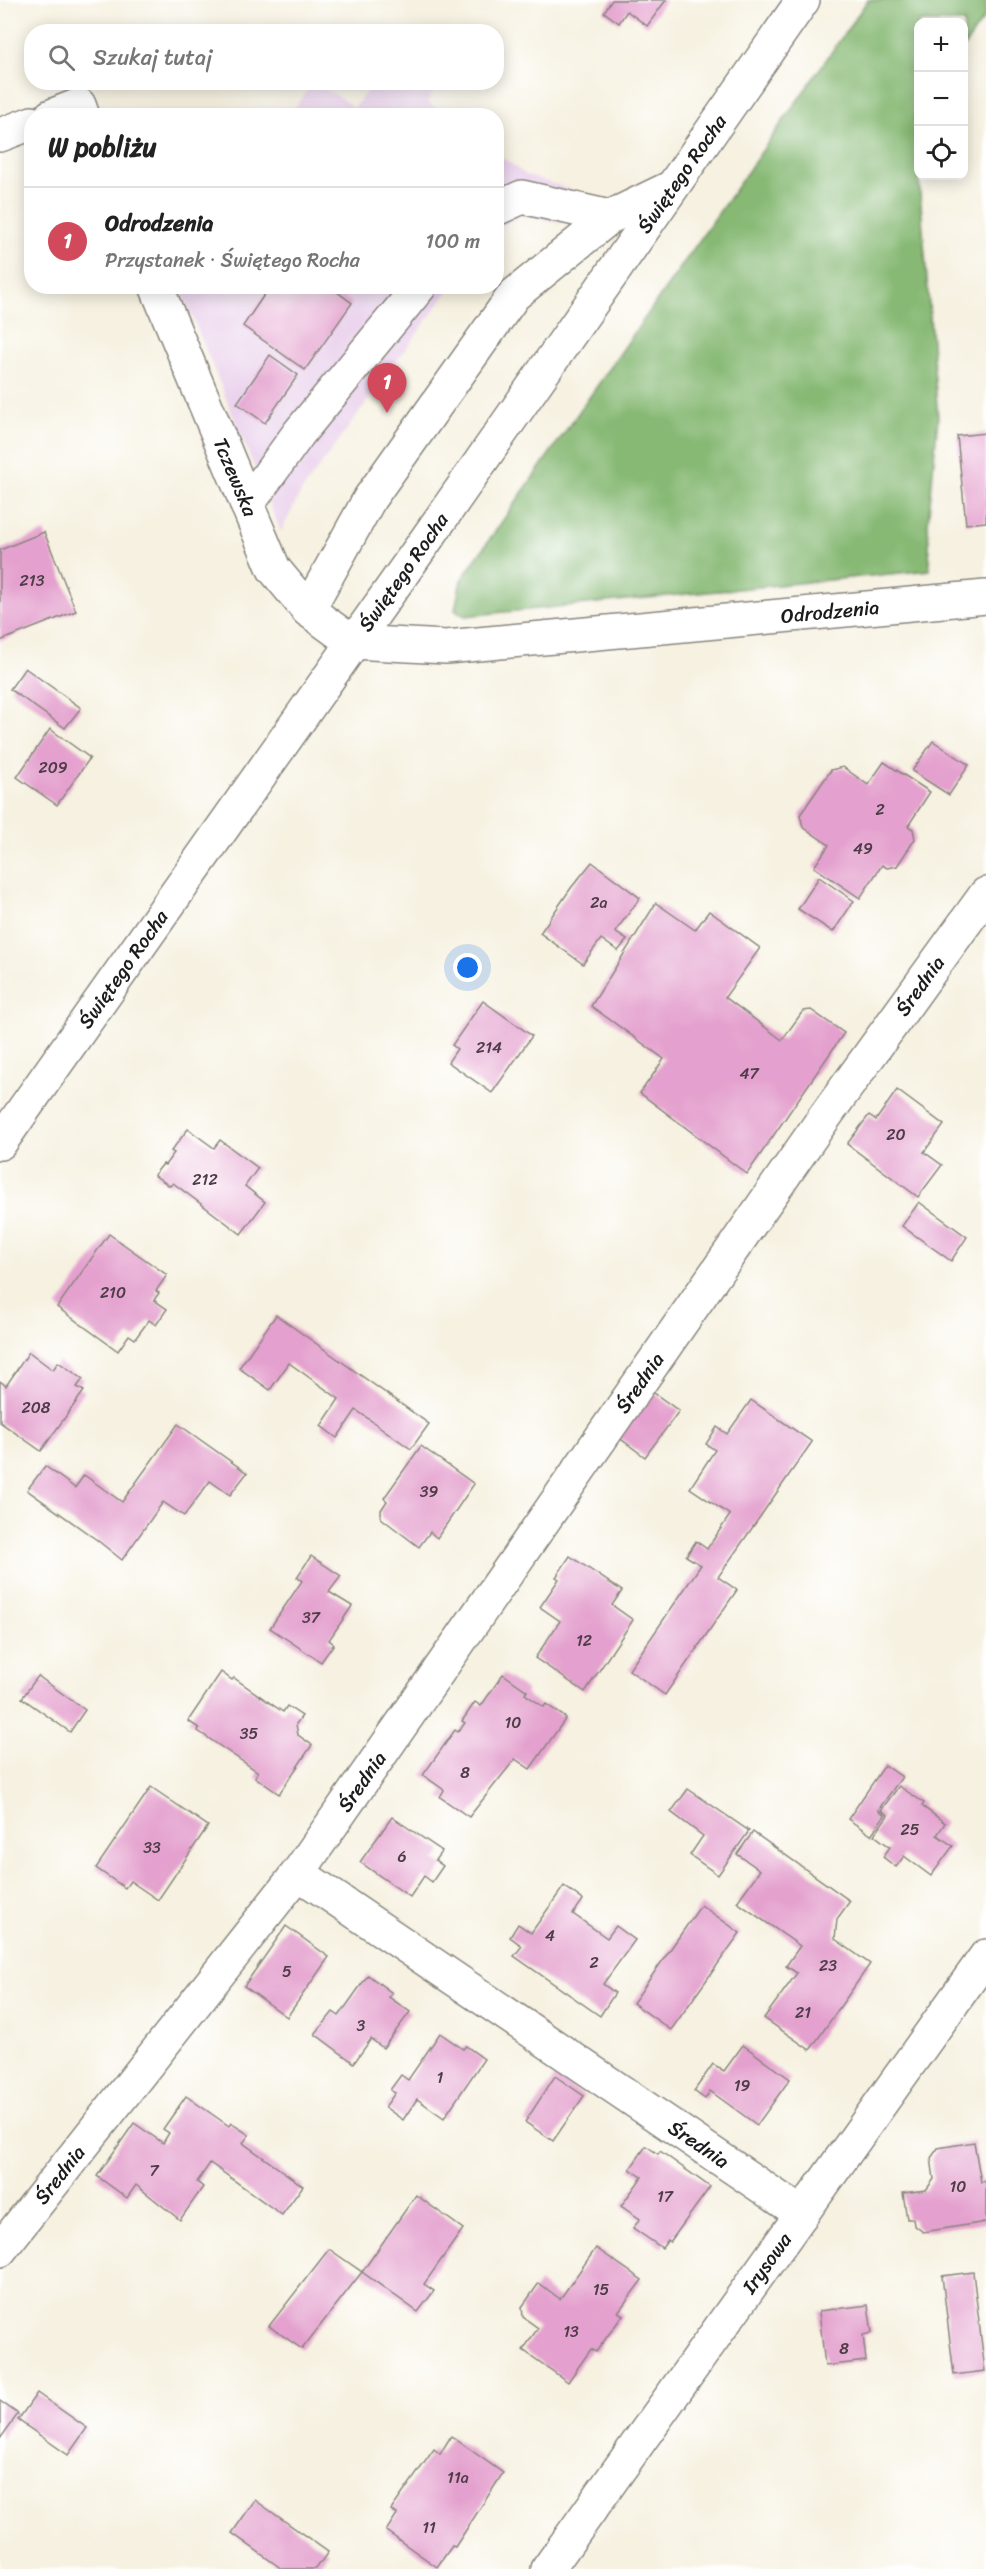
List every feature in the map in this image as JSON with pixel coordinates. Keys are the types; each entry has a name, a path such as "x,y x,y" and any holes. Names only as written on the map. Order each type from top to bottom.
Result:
{"street":[{"name":"Świętego Rocha","path":"0,1143 426,540 803,0"},
{"path":"0,135 24,126"},
{"path":"308,610 370,498 514,295 610,217 672,187"},
{"path":"504,205 522,196 610,217"},
{"name":"Tczewska","path":"159,294 274,569 308,610 352,642"},
{"path":"247,505 299,433 413,294"},
{"name":"Odrodzenia","path":"352,642 446,647 986,597"},
{"name":"Średnia","path":"0,2250 298,1873 813,1135 986,894"},
{"name":"Średnia","path":"298,1873 802,2214"},
{"name":"Irysowa","path":"548,2569 986,1956"}],"shaded area":[{"path":"307,90 329,90 354,108 295,108"},
{"path":"368,90 433,90 427,102 435,108 354,108"},
{"path":"504,159 526,175 585,194 560,223 521,214 504,225"},
{"path":"183,294 446,294 301,492 281,532"}],"green space":[{"path":"868,0 986,0 986,15 968,41 968,18 914,18 914,180 919,180 938,418 928,524 930,570 465,616 455,610 461,580"}],"building":[{"path":"612,0 666,0 647,26 627,11 619,23 604,12"},
{"path":"265,294 340,294 352,303 305,370 243,326"},
{"path":"270,355 298,375 265,423 237,403"},
{"path":"986,433 986,522 966,524 957,436"},
{"path":"44,532 76,611 0,641 0,550"},
{"path":"25,668 81,708 65,728 10,689"},
{"path":"50,729 90,758 57,805 17,777"},
{"path":"933,741 969,765 949,795 912,771"},
{"path":"884,762 930,792 908,826 913,829 915,839 897,866 887,868 882,865 860,898 814,867 829,845 803,827 800,815 831,770 843,767 868,785"},
{"path":"592,862 640,898 615,932 627,940 618,951 601,939 583,964 540,933"},
{"path":"819,877 854,901 833,932 798,909"},
{"path":"656,903 695,930 709,911 760,948 725,997 782,1040 803,1011 811,1010 844,1033 747,1174 640,1093 664,1059 591,1006"},
{"path":"483,1001 532,1036 492,1093 448,1062 457,1049 452,1045"},
{"path":"897,1090 944,1125 924,1152 942,1165 918,1197 847,1144 869,1115 876,1120"},
{"path":"188,1129 214,1148 220,1140 258,1168 245,1186 265,1202 241,1234 173,1183 170,1186 154,1175 174,1153 171,1151"},
{"path":"919,1202 967,1237 951,1261 902,1226"},
{"path":"109,1234 167,1275 156,1291 159,1293 154,1300 167,1309 156,1325 149,1320 135,1339 129,1335 118,1351 57,1307"},
{"path":"276,1315 429,1424 411,1449 356,1410 337,1438 321,1426 339,1399 289,1363 270,1390 239,1368"},
{"path":"29,1352 53,1370 58,1362 83,1379 77,1387 84,1391 41,1451 0,1422 0,1381 6,1386"},
{"path":"643,1385 679,1411 645,1457 610,1431"},
{"path":"751,1400 812,1442 718,1577 737,1590 665,1695 629,1670 701,1565 686,1556 696,1541 707,1549 730,1515 690,1488 715,1450 706,1444 717,1427 727,1434"},
{"path":"178,1424 247,1473 230,1495 210,1481 184,1516 163,1502 122,1560 27,1490 45,1466 75,1488 84,1475 122,1502"},
{"path":"421,1446 474,1484 437,1538 430,1532 419,1547 381,1518 381,1510 387,1501 384,1498"},
{"path":"311,1556 341,1576 329,1592 352,1606 329,1640 334,1644 321,1662 270,1628 302,1581 297,1577"},
{"path":"570,1556 622,1591 612,1605 633,1620 585,1692 535,1658 560,1621 540,1607 559,1579 556,1577"},
{"path":"221,1672 232,1680 234,1678 283,1712 287,1706 302,1716 296,1724 298,1735 312,1745 279,1794 255,1777 258,1772 198,1731 199,1728 188,1721"},
{"path":"503,1674 527,1691 525,1694 544,1707 546,1704 566,1718 530,1769 515,1759 469,1817 440,1797 444,1790 423,1775 455,1730 458,1732 465,1723 462,1721 475,1702 481,1706"},
{"path":"38,1676 85,1710 70,1732 22,1698"},
{"path":"885,1765 902,1777 878,1810 885,1815 871,1835 848,1819"},
{"path":"899,1786 924,1803 922,1806 945,1823 937,1835 953,1846 931,1876 904,1856 896,1867 883,1857 890,1847 874,1835 888,1815 881,1810"},
{"path":"151,1787 208,1826 158,1900 130,1881 125,1888 96,1868"},
{"path":"688,1789 749,1831 718,1875 690,1855 703,1836 671,1812"},
{"path":"392,1817 442,1851 435,1860 443,1866 432,1882 424,1876 410,1897 360,1862"},
{"path":"753,1832 850,1901 837,1919 835,1939 870,1964 810,2050 764,2018 797,1973 786,1966 800,1946 737,1902 760,1870 737,1854"},
{"path":"564,1886 583,1900 573,1914 607,1938 616,1926 635,1940 603,1984 615,1993 600,2016 514,1956 522,1946 510,1937 518,1924 531,1933"},
{"path":"701,1905 740,1933 671,2030 633,2003"},
{"path":"286,1926 329,1957 287,2017 244,1986"},
{"path":"368,1975 392,1993 389,1997 410,2012 383,2048 371,2039 354,2063 315,2034 333,2012 339,2016"},
{"path":"440,2033 463,2049 466,2046 484,2059 444,2118 417,2099 403,2120 385,2107 395,2093 390,2090 401,2075 408,2080"},
{"path":"743,2045 790,2079 757,2125 710,2091 705,2099 694,2091 713,2064 724,2071"},
{"path":"555,2076 584,2096 553,2141 525,2122"},
{"path":"186,2096 229,2126 231,2123 249,2135 243,2143 303,2186 282,2215 210,2163 197,2182 203,2187 180,2220 136,2185 127,2198 97,2176 134,2123 163,2143 169,2133 163,2129"},
{"path":"974,2142 981,2182 986,2181 986,2222 923,2232 914,2225 913,2219 907,2219 903,2193 926,2190 934,2179 931,2158 938,2148"},
{"path":"646,2146 658,2154 660,2151 710,2187 670,2242 668,2240 662,2248 633,2228 640,2219 621,2206 642,2177 630,2169"},
{"path":"416,2195 463,2229 424,2284 434,2291 418,2312 362,2272"},
{"path":"596,2248 642,2280 618,2312 623,2315 596,2352 591,2349 568,2382 523,2350 538,2328 523,2317 522,2307 539,2283 560,2299"},
{"path":"329,2249 362,2272 302,2349 269,2326"},
{"path":"973,2272 985,2371 954,2375 942,2276"},
{"path":"868,2305 872,2333 863,2335 866,2361 825,2366 819,2311"},
{"path":"37,2393 87,2428 68,2455 18,2420"},
{"path":"0,2401 18,2414 0,2439"},
{"path":"451,2436 503,2473 455,2547 452,2546 437,2567 386,2531 397,2514 391,2510 434,2449 440,2454"},
{"path":"255,2500 328,2552 316,2569 282,2569 232,2533"}],"place":[{"name":"Odrodzenia","path":"387,413"}]}
